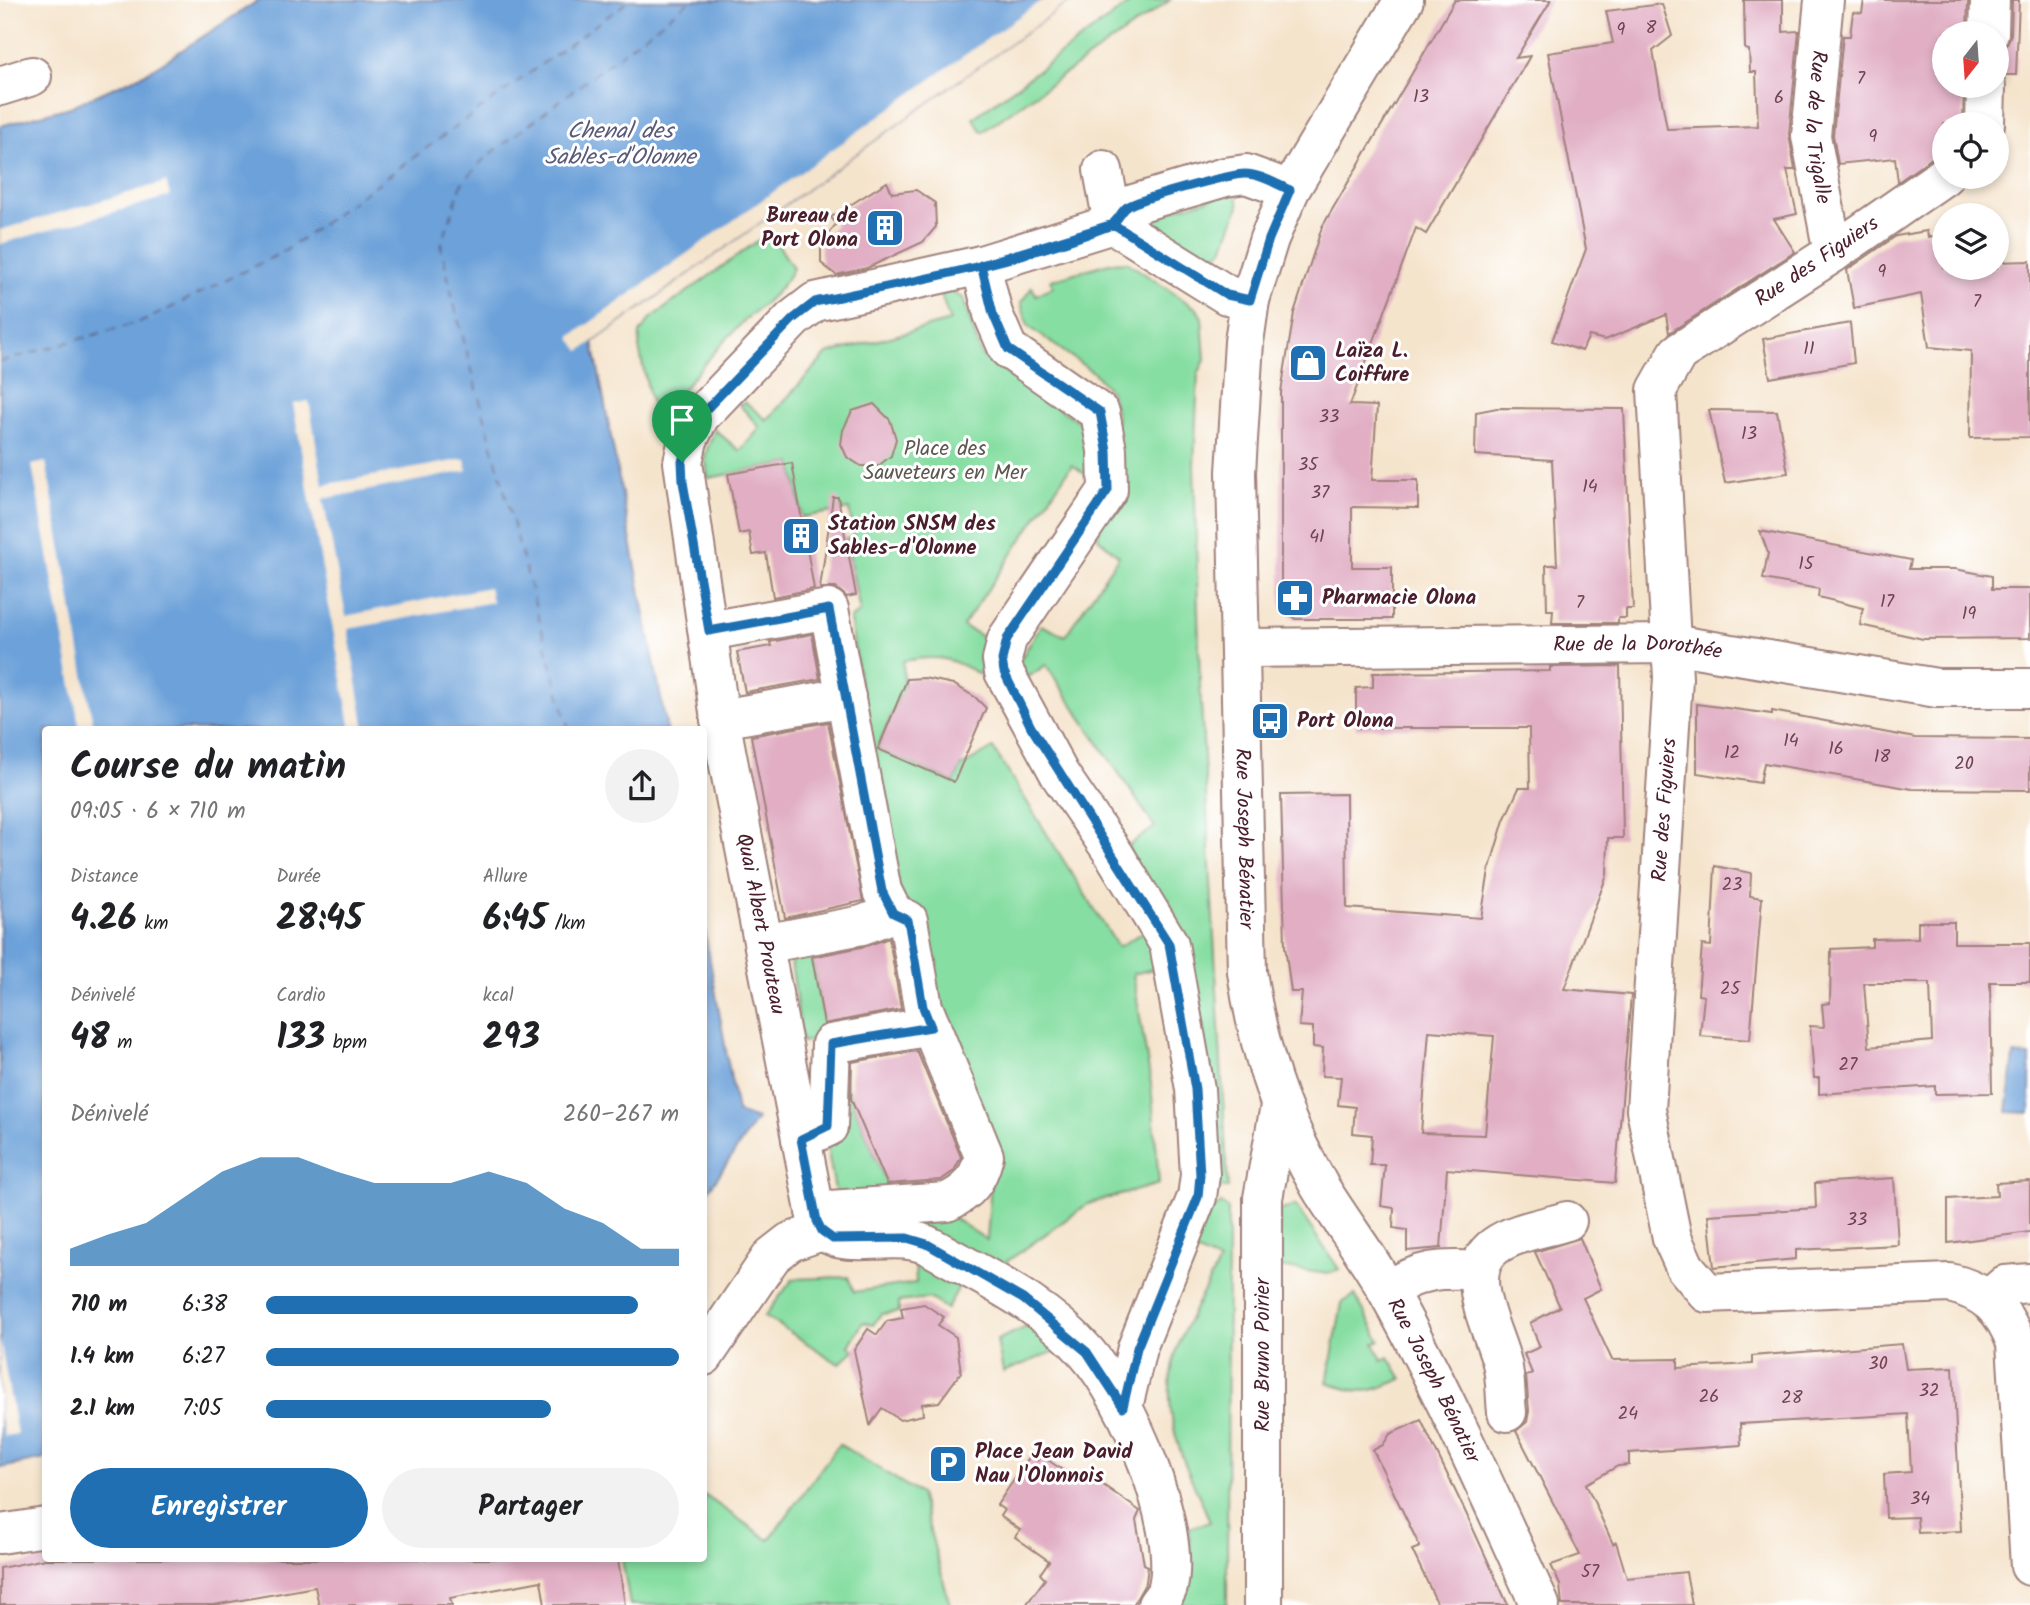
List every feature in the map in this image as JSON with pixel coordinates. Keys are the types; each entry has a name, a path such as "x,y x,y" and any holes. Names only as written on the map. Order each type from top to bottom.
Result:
{"street":[{"name":"Rue Joseph Bénatier","path":"1404,0 1290,190 1269,239 1250,300 1244,342 1236,472 1247,972 1260,1045 1280,1106 1540,1605"},
{"path":"1989,21 1990,0"},
{"name":"Rue de la Trigalle","path":"1822,13 1811,136 1833,253"},
{"path":"1102,170 1113,224 1227,295 1250,300"},
{"path":"1123,1407 1137,1348 1198,1197 1200,1175 1195,1089 1169,944 1136,888 1060,775 1031,727 1004,672 1002,660 1007,639 1108,490 1107,450 1100,412 1008,349 993,314 981,265 1113,224 1127,206 1226,177 1246,174 1259,176 1290,190"},
{"name":"Rue des Figuiers","path":"1932,184 1833,253 1678,353 1657,390 1673,678 1646,1110 1672,1238 1685,1268 1707,1293 1950,1283 1973,1289 1990,1298"},
{"name":"Quai Albert Prouteau","path":"819,1221 720,719 682,462 688,440 700,416 793,319 815,302 981,265"},
{"path":"707,1352 772,1256 819,1221 947,1202 963,1194 978,1177 984,1156 923,1007 908,920 893,913 882,891 829,609 709,631"},
{"name":"Rue de la Dorothée","path":"1241,648 1671,644 1937,688 2030,688"},
{"path":"720,719 846,697"},
{"path":"764,944 862,925 893,913"},
{"path":"801,1139 828,1126 831,1044 931,1027"},
{"name":"Rue Bruno Poirier","path":"1263,1605 1263,1198 1280,1106"},
{"path":"819,1221 833,1239 864,1241 897,1237 917,1241 1023,1299 1087,1352 1123,1407 1162,1504 1169,1534 1168,1589 1157,1605"},
{"path":"1507,1412 1506,1379 1479,1287 1479,1271 1494,1247 1508,1239 1567,1221"},
{"path":"1369,1281 1437,1269 1479,1271"},
{"path":"2030,1283 2005,1285 1990,1298 2023,1346 2030,1566"},
{"path":"0,1534 42,1528"}],"green space":[{"path":"1134,0 1170,0 982,132 973,118"},
{"path":"1236,191 1239,206 1223,249 1217,254 1202,257 1144,218"},
{"path":"770,232 793,268 788,277 775,293 727,338 655,421 639,348 640,333 650,319"},
{"path":"1127,262 1197,309 1202,318 1205,360 1198,374 1194,464 1200,685 1228,1188 1214,1188 1128,846 1155,827 1046,665 1028,677 1019,662 1041,625 1065,636 1119,556 1098,538 1117,418 1111,392 1094,373 1028,326 1021,303 1032,287 1036,295 1053,287 1051,280 1109,263"},
{"name":"Place des Sauveteurs en Mer","path":"949,291 963,298 981,355 1085,426 1096,481 1072,465 963,626 983,637 980,659 984,677 945,659 903,661 904,688 877,748 954,782 961,767 993,748 1118,947 1145,931 1161,967 1133,974 1151,1084 1159,1184 1088,1204 992,1272 901,1226 952,1217 987,1240 993,1151 891,888 850,619 860,612 846,539 854,537 849,509 802,517 792,463 708,478 705,455 715,430 740,451 760,428 739,404 745,402 767,420 827,354 950,321 941,295"},
{"path":"809,941 827,1038 802,1042 789,946"},
{"path":"820,1049 841,1075 892,1196 838,1206 809,1051"},
{"path":"1221,1204 1228,1209 1227,1605 1170,1605 1191,1575 1189,1528 1210,1522 1181,1453 1170,1399 1171,1375 1176,1353 1219,1262 1192,1249 1208,1213"},
{"path":"1295,1205 1339,1269 1328,1274 1278,1267 1279,1211"},
{"path":"915,1252 965,1275 947,1309 929,1298 899,1302 899,1312 881,1314 873,1325 863,1322 849,1346 854,1350 839,1364 765,1316 793,1279 848,1277 854,1292 916,1283"},
{"path":"1355,1295 1380,1341 1374,1343 1382,1360 1389,1357 1402,1379 1365,1391 1327,1383 1342,1303"},
{"path":"1035,1323 1061,1349 1003,1372 997,1340"},
{"path":"839,1444 920,1494 950,1605 630,1605 623,1562 707,1562 707,1497 769,1540"}],"water":[{"name":"Chenal des Sables-d'Olonne","path":"259,0 1071,0 593,342 666,726 42,726 42,1460 0,1468 0,126 70,107 148,72"},
{"path":"707,944 737,1112 757,1119 707,1193"},
{"path":"2014,1055 2030,1056 2030,1113 2007,1112"}],"pier":[{"path":"1042,0 1071,0 580,351 570,337"},
{"path":"166,182 170,196 0,244 0,230"},
{"path":"309,401 323,485 465,459 467,471 323,499 346,616 489,587 492,602 348,629 364,726 350,726 293,404"},
{"path":"46,462 93,726 79,726 32,465"},
{"path":"0,1340 17,1434 4,1436 0,1416"}],"building":[{"path":"1455,0 1551,0 1516,58 1530,56 1426,234 1416,228 1350,405 1377,406 1372,480 1418,480 1418,508 1352,507 1352,567 1392,567 1392,619 1295,619 1281,607 1281,392 1294,313 1322,227"},
{"path":"1744,0 1783,0 1783,32 1799,31 1789,134 1795,170 1787,170 1797,214 1774,219 1795,252 1669,333 1666,315 1605,340 1589,336 1582,351 1552,341 1586,249 1548,53 1613,43 1606,11 1662,4 1672,36 1653,51 1667,129 1758,126 1756,72 1750,72 1749,50 1745,49"},
{"path":"1864,0 1968,0 1967,21 1932,21 1932,98 1964,98 1963,112 1932,112 1932,158 1898,182 1895,158 1838,164 1833,135 1843,36 1850,36 1853,12 1862,13"},
{"path":"2012,0 2019,0 2016,75 2009,75"},
{"name":"Bureau de Port Olona","path":"887,182 892,193 916,190 935,203 936,227 923,242 867,268 836,275 821,263 821,243 836,224 831,217"},
{"path":"1927,231 1928,237 1932,236 1932,280 2009,280 2009,262 2030,261 2030,437 1970,438 1971,351 1929,347 1921,294 1854,308 1847,270 1896,236"},
{"path":"1850,323 1854,363 1770,378 1763,339"},
{"path":"874,404 890,420 896,439 891,456 878,466 861,466 847,457 841,444 843,430 852,411"},
{"path":"1497,408 1624,409 1633,609 1626,609 1626,618 1618,618 1618,623 1552,623 1553,610 1547,610 1546,565 1557,565 1552,460 1475,455 1476,412"},
{"path":"1709,410 1777,411 1788,473 1725,483"},
{"name":"Station SNSM des Sables-d'Olonne","path":"792,463 814,589 773,597 766,553 753,555 749,532 739,534 728,474"},
{"path":"833,497 838,497 856,595 847,597 836,588 820,588"},
{"path":"1760,531 1911,560 1909,569 1955,569 1992,576 1992,589 2030,589 2030,638 1923,639 1860,625 1863,608 1818,597 1819,589 1763,579 1768,553"},
{"path":"812,634 820,679 745,692 737,652 771,646 770,642"},
{"path":"1620,666 1623,838 1608,838 1607,875 1564,989 1631,995 1615,1183 1447,1169 1441,1248 1407,1251 1407,1230 1393,1228 1394,1208 1381,1206 1385,1165 1370,1165 1372,1135 1353,1133 1355,1107 1338,1105 1341,1077 1322,1076 1323,1048 1313,1047 1313,1027 1299,1026 1302,992 1291,992 1285,946 1281,795 1346,794 1347,908 1481,918 1489,871 1504,820 1519,788 1530,788 1529,728 1356,728 1356,688 1373,687 1373,673 1550,671 1550,667","holes":["1429,1031 1494,1036 1485,1135 1421,1133"]},
{"path":"924,678 953,684 975,697 986,708 954,782 878,749 907,679"},
{"path":"1697,704 1772,714 1772,711 1915,738 2030,739 2030,790 1912,789 1764,763 1760,783 1697,773"},
{"path":"828,722 863,901 785,918 751,736"},
{"path":"1715,866 1751,873 1750,896 1762,898 1750,1040 1700,1036 1704,996 1698,995 1702,945 1711,946"},
{"path":"1918,922 1954,922 1954,943 2030,943 2030,982 1990,982 1992,1093 1935,1094 1935,1086 1819,1094 1819,1078 1814,1078 1810,1026 1824,1027 1822,1004 1830,1003 1831,949 1872,947 1872,939 1918,938","holes":["1864,983 1930,983 1932,1041 1869,1047"]},
{"path":"889,938 901,1009 824,1024 812,957 866,946"},
{"path":"917,1051 961,1157 954,1171 941,1180 887,1184 851,1099 852,1062"},
{"path":"1894,1178 1898,1245 1796,1250 1796,1259 1714,1267 1708,1215 1816,1208 1815,1183"},
{"path":"2030,1181 2030,1232 1948,1243 1948,1199 1997,1196 1996,1183"},
{"path":"1580,1238 1601,1289 1583,1298 1612,1360 1678,1359 1678,1368 1752,1364 1752,1356 1902,1344 1906,1369 1953,1367 1961,1531 1918,1533 1917,1517 1886,1518 1884,1474 1911,1472 1908,1414 1740,1424 1741,1445 1629,1453 1629,1465 1618,1466 1586,1484 1613,1544 1616,1542 1627,1578 1686,1572 1692,1605 1562,1605 1560,1585 1551,1565 1580,1555 1516,1431 1527,1422 1529,1411 1526,1376 1532,1373 1524,1354 1540,1347 1530,1323 1560,1307 1535,1252"},
{"path":"924,1304 944,1317 938,1325 956,1337 961,1372 939,1402 922,1404 923,1415 900,1420 882,1408 870,1425 854,1350 868,1329 877,1335 887,1321 903,1318 901,1308"},
{"path":"1421,1420 1508,1605 1438,1605 1412,1550 1420,1547 1373,1450 1383,1445 1390,1434"},
{"path":"1030,1456 1038,1461 1042,1456 1080,1482 1086,1473 1140,1511 1136,1520 1144,1564 1148,1566 1146,1582 1133,1605 1026,1605 1045,1579 1040,1574 1049,1561 1015,1537 1020,1530 1000,1516 1004,1510 997,1505"},
{"path":"42,1560 42,1562 618,1562 625,1605 545,1605 541,1581 450,1598 452,1605 319,1605 315,1587 214,1605 0,1605 0,1568"}],"ferry route":[{"path":"0,362 146,320 285,251 630,0"},
{"path":"568,726 454,304 441,246 462,183 484,159 691,0"}],"place":[{"name":"Bureau de Port Olona","path":"885,228"},
{"name":"Laïza L. Coiffure","path":"1308,363"},
{"name":"Station SNSM des Sables-d'Olonne","path":"801,536"},
{"name":"Pharmacie Olona","path":"1295,598"},
{"name":"Port Olona","path":"1270,721"},
{"name":"Place Jean David Nau l'Olonnois","path":"948,1464"}],"route":[{"path":"682,462 683,482 709,631 829,609 882,891 893,913 908,920 923,1007 931,1027 831,1044 828,1126 801,1139 817,1221 822,1231 833,1239 864,1241 887,1237 907,1238 927,1244 1023,1299 1058,1325 1087,1352 1123,1407 1137,1348 1198,1197 1200,1175 1195,1089 1169,944 1150,910 1060,775 1031,727 1004,672 1002,660 1007,639 1059,567 1108,490 1107,450 1100,412 1008,349 993,314 981,265 1113,224 1227,295 1250,300 1269,239 1290,190 1259,176 1246,174 1226,177 1127,206 1113,224 1047,245 981,265 815,302 793,319 700,416 688,440 682,462"}]}
